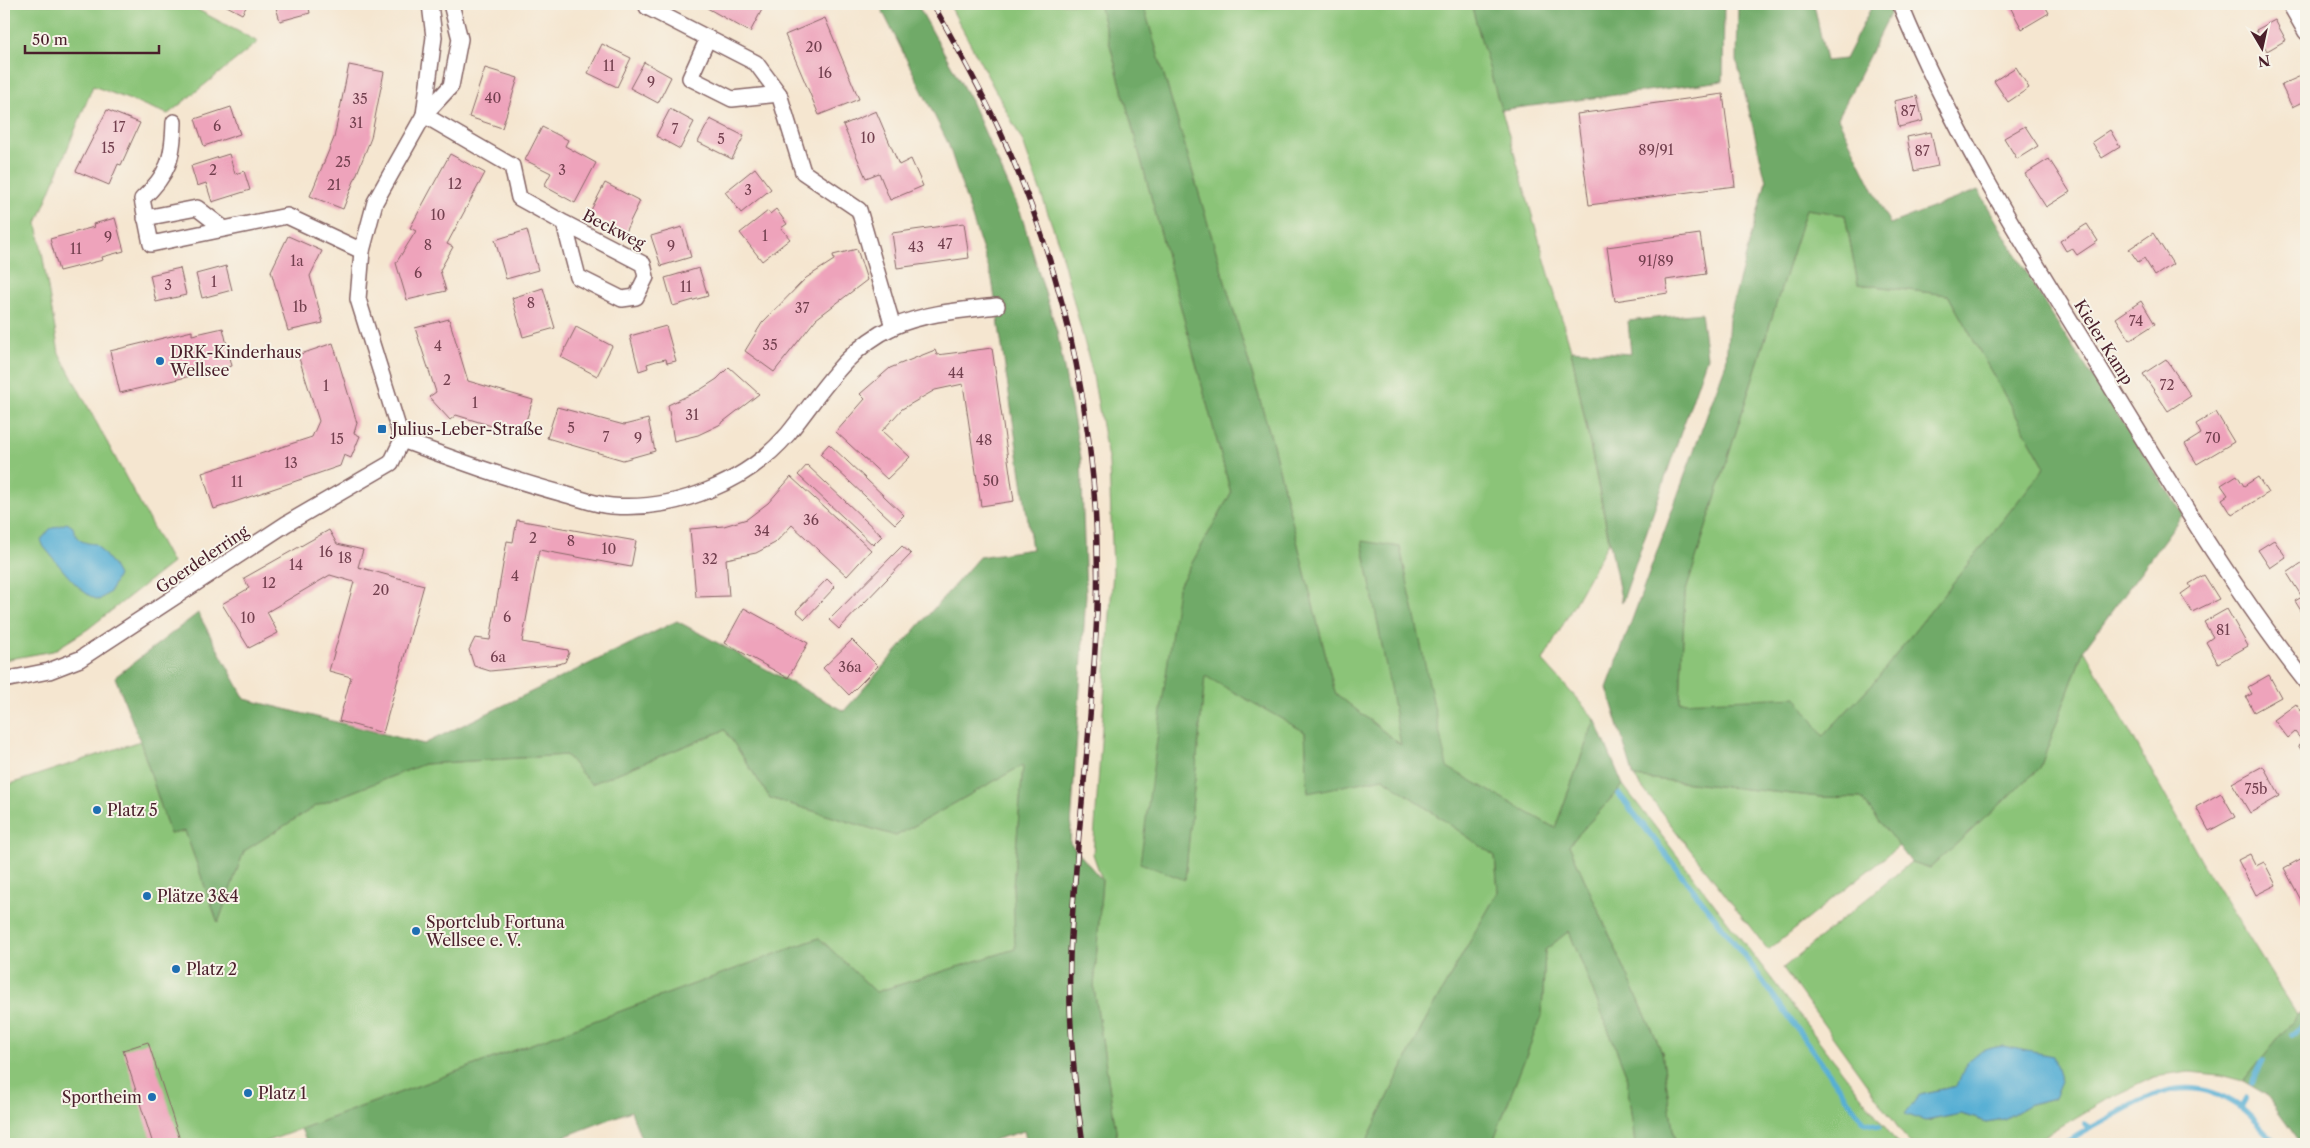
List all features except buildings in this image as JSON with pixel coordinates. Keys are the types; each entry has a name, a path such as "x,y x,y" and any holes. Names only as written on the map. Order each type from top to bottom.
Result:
{"street":[{"path":"424,115 434,36 430,4"},
{"path":"451,4 460,39 451,86 424,115 375,202 362,250 358,299 402,440 511,480 611,506 662,503 718,487 770,452 788,433 834,373 857,351 894,327 946,312 997,306"},
{"name":"Kieler Kamp","path":"1900,4 1916,42 1987,184 2224,570 2306,682"},
{"path":"2290,4 2306,32"},
{"path":"647,7 756,63 779,94 803,172 858,210 894,327"},
{"path":"708,38 690,78 732,99 779,94"},
{"name":"Beckweg","path":"424,115 512,166 519,198 642,264 646,277 636,297 622,299 578,277 564,223"},
{"path":"174,122 173,152 159,183 142,199 152,244 287,216 362,250"},
{"path":"145,218 197,208 222,228"},
{"name":"Goerdelerring","path":"4,680 48,672 80,659 286,524 391,462 402,440"}],"green space":[{"path":"4,4 187,4 258,42 168,114 93,86 37,223 59,353 172,563 88,629 53,651 4,660"},
{"path":"879,4 917,4 971,101 1021,214 1057,332 1081,458 1086,595 1070,843 1102,880 1094,988 1118,1144 1028,1144 1024,1131 993,1140 987,1144 643,1144 631,1111 545,1144 308,1144 301,1129 819,938 876,992 1015,949 1013,887 1023,765 896,836 770,798 725,730 591,784 566,755 424,764 316,806 244,851 218,923 185,831 170,834 140,741 115,677 198,613 245,699 424,744 677,621 844,711 979,557 1032,549 992,279 948,143"},
{"path":"949,4 1099,4 1231,493 1178,588 1185,880 1205,675 1305,732 1308,792 1383,778 1495,856 1498,892 1426,1019 1365,1144 1118,1144 1094,988 1102,880 1093,854 1113,571 1109,464 1092,371 1059,245 1023,142"},
{"path":"1099,4 1143,4 1272,441 1335,693 1401,745 1362,541 1400,547 1447,767 1555,828 1595,719 1623,785 1569,845 1662,1052 1675,1144 1635,1144 1626,1074 1569,931 1545,950 1542,1014 1492,1144 1365,1144 1426,1019 1498,892 1495,856 1383,778 1308,793 1305,732 1205,676 1185,880 1140,863 1178,588 1231,493"},
{"path":"1143,4 1471,4 1571,350 1609,541 1543,661 1595,719 1555,828 1446,767 1400,547 1362,542 1402,746 1335,693 1272,441"},
{"path":"1471,4 1724,4 1723,81 1501,110"},
{"path":"1738,4 1814,4 1826,61 1845,59 1873,4 1890,4 1893,8 1838,118 1890,224 1978,190 2053,317 2183,514 2084,649 2040,768 1930,868 1911,862 1861,798 1820,797 1634,777 1607,688 1726,363 1729,318 1766,181 1737,61","holes":["1806,209 1845,215 1858,284 1948,295 2045,467 1875,681 1823,736 1796,697 1680,702 1685,594"]},
{"path":"1806,209 1845,215 1858,284 1948,295 2045,467 1875,681 1823,736 1680,702 1685,594"},
{"path":"1701,313 1707,357 1622,603 1571,350 1631,354 1628,321"},
{"path":"2084,649 2203,864 2297,1015 2243,1081 2220,1075 2189,1072 2154,1077 2102,1102 2031,1144 1910,1144 1783,968 1911,862 1930,868 2040,768","holes":["1957,1086 2054,1098 2030,1104 2004,1119 1987,1122 1961,1114 1925,1121 1920,1094"]},
{"name":"Sportclub Fortuna Wellsee e. V.","path":"725,730 770,798 896,836 1023,765 1013,887 1016,949 876,992 819,938 260,1144 4,1144 4,786 140,741 170,834 185,831 218,923 244,851 316,806 424,764 566,755 591,784"},
{"path":"1634,777 1820,797 1861,798 1899,846 1768,950"},
{"path":"1623,785 1898,1144 1675,1144 1662,1052 1569,845"},
{"path":"1569,931 1626,1074 1635,1144 1492,1144 1542,1014 1545,950"},
{"path":"2306,1008 2306,1144 2301,1144 2265,1094 2243,1081 2297,1015"}],"water":[{"path":"67,523 73,527 78,538 87,543 96,544 118,575 110,592 99,600 84,592 77,585 44,547 41,540 50,529"},
{"path":"2003,1046 2053,1056 2061,1082 2054,1098 2030,1104 2004,1119 1987,1122 1961,1114 1925,1121 1905,1114 1920,1094 1957,1086 1964,1068 1977,1053"}],"waterway":[{"path":"1619,794 1749,962 1864,1122 1879,1126"},
{"path":"2292,1034 2306,1023"},
{"path":"2252,1083 2263,1060"},
{"path":"2085,1124 2091,1128 2163,1092 2199,1089 2218,1095 2239,1106 2278,1144"},
{"path":"2241,1107 2246,1098"},
{"path":"2063,1144 2091,1128"}],"railway":[{"path":"933,4 983,97 1024,186 1045,244 1062,303 1087,425 1094,486 1097,610 1092,697 1072,913 1070,956 1072,1051 1083,1144"}],"place":[{"name":"DRK-Kinderhaus Wellsee","path":"160,361"},
{"name":"Julius-Leber-Straße","path":"382,429"},
{"name":"Platz 5","path":"97,810"},
{"name":"Plätze 3&4","path":"147,896"},
{"name":"Sportclub Fortuna Wellsee e. V.","path":"416,931"},
{"name":"Platz 2","path":"176,969"},
{"name":"Platz 1","path":"248,1093"},
{"name":"Sportheim","path":"152,1097"}]}
